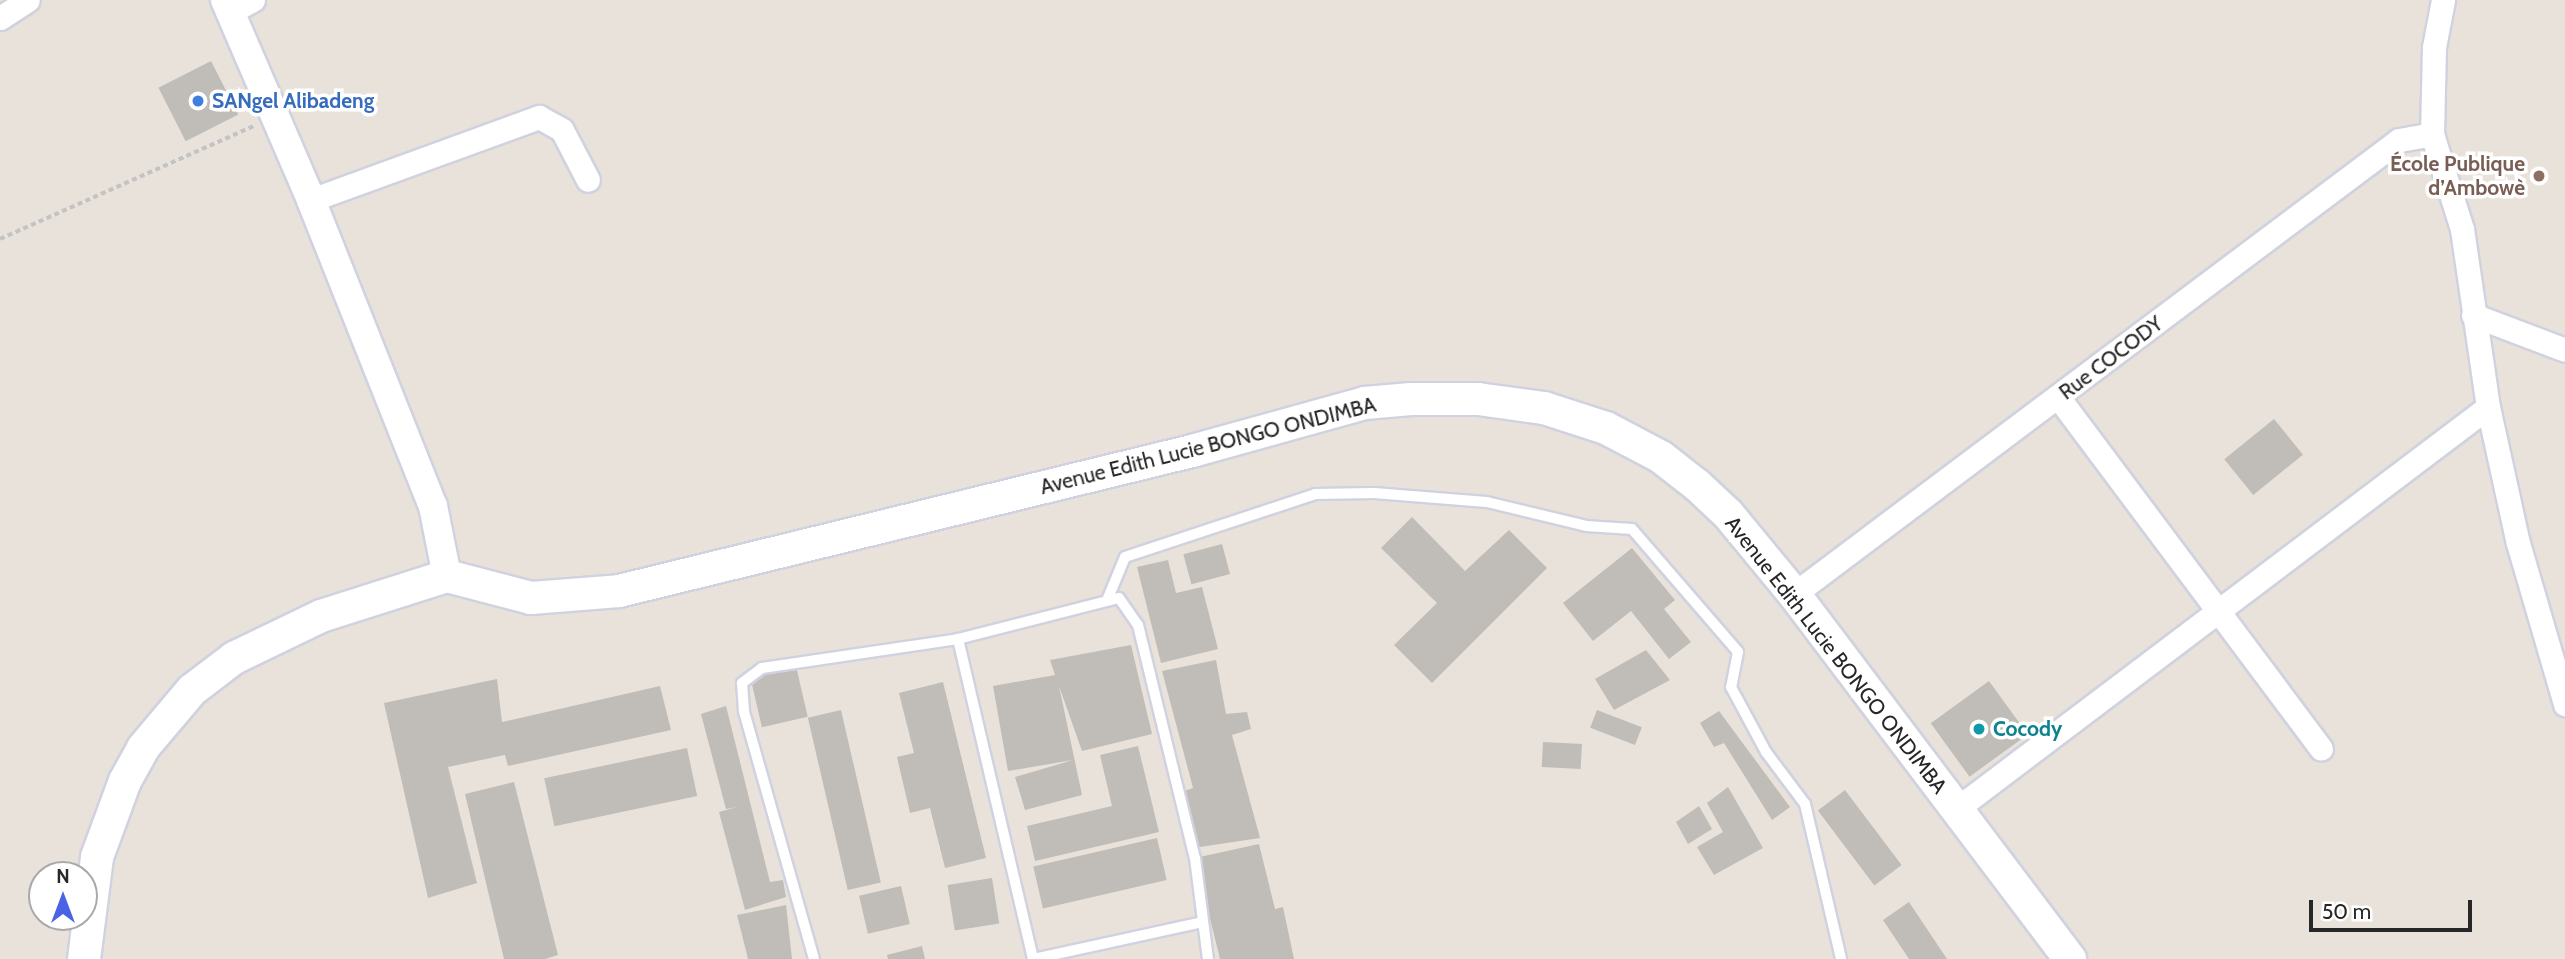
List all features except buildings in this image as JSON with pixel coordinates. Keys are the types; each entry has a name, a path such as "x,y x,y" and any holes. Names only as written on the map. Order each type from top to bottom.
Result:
{"main road":[{"name":"Avenue Edith Lucie BONGO ONDIMBA","path":"447,576 531,598 619,591 1166,458 1365,403 1478,398 1544,408 1606,428 1661,457 1728,514 1794,594 2070,959"},
{"path":"84,959 97,857 111,813 143,748 191,690 234,658 275,636 333,612 447,576"}],"street":[{"path":"0,18 28,0"},
{"path":"2443,0 2434,47 2432,134 2462,229 2488,407 2518,543 2565,704"},
{"path":"236,4 274,117 311,200 433,506 447,576"},
{"path":"311,200 539,117 562,130 588,180"},
{"name":"Rue COCODY","path":"1794,594 2399,141 2432,134"},
{"path":"2473,315 2565,350"},
{"path":"2058,397 2321,749"},
{"path":"1955,810 2488,407"}],"lane":[{"path":"1108,598 1125,557 1315,494 1374,493 1487,502 1586,526 1632,529 1738,652 1731,687 1766,752 1805,804 1841,959"},
{"path":"814,959 744,710 742,683 762,668 958,639 1108,598 1119,598 1138,625 1195,858 1208,959"},
{"path":"958,639 1033,959 1202,922"}],"path":[{"path":"0,239 274,117"}],"place":[{"name":"SANgel Alibadeng","path":"198,101"},
{"name":"École Publique d’Ambowè","path":"2539,176"},
{"name":"Cocody","path":"1979,729"}]}
